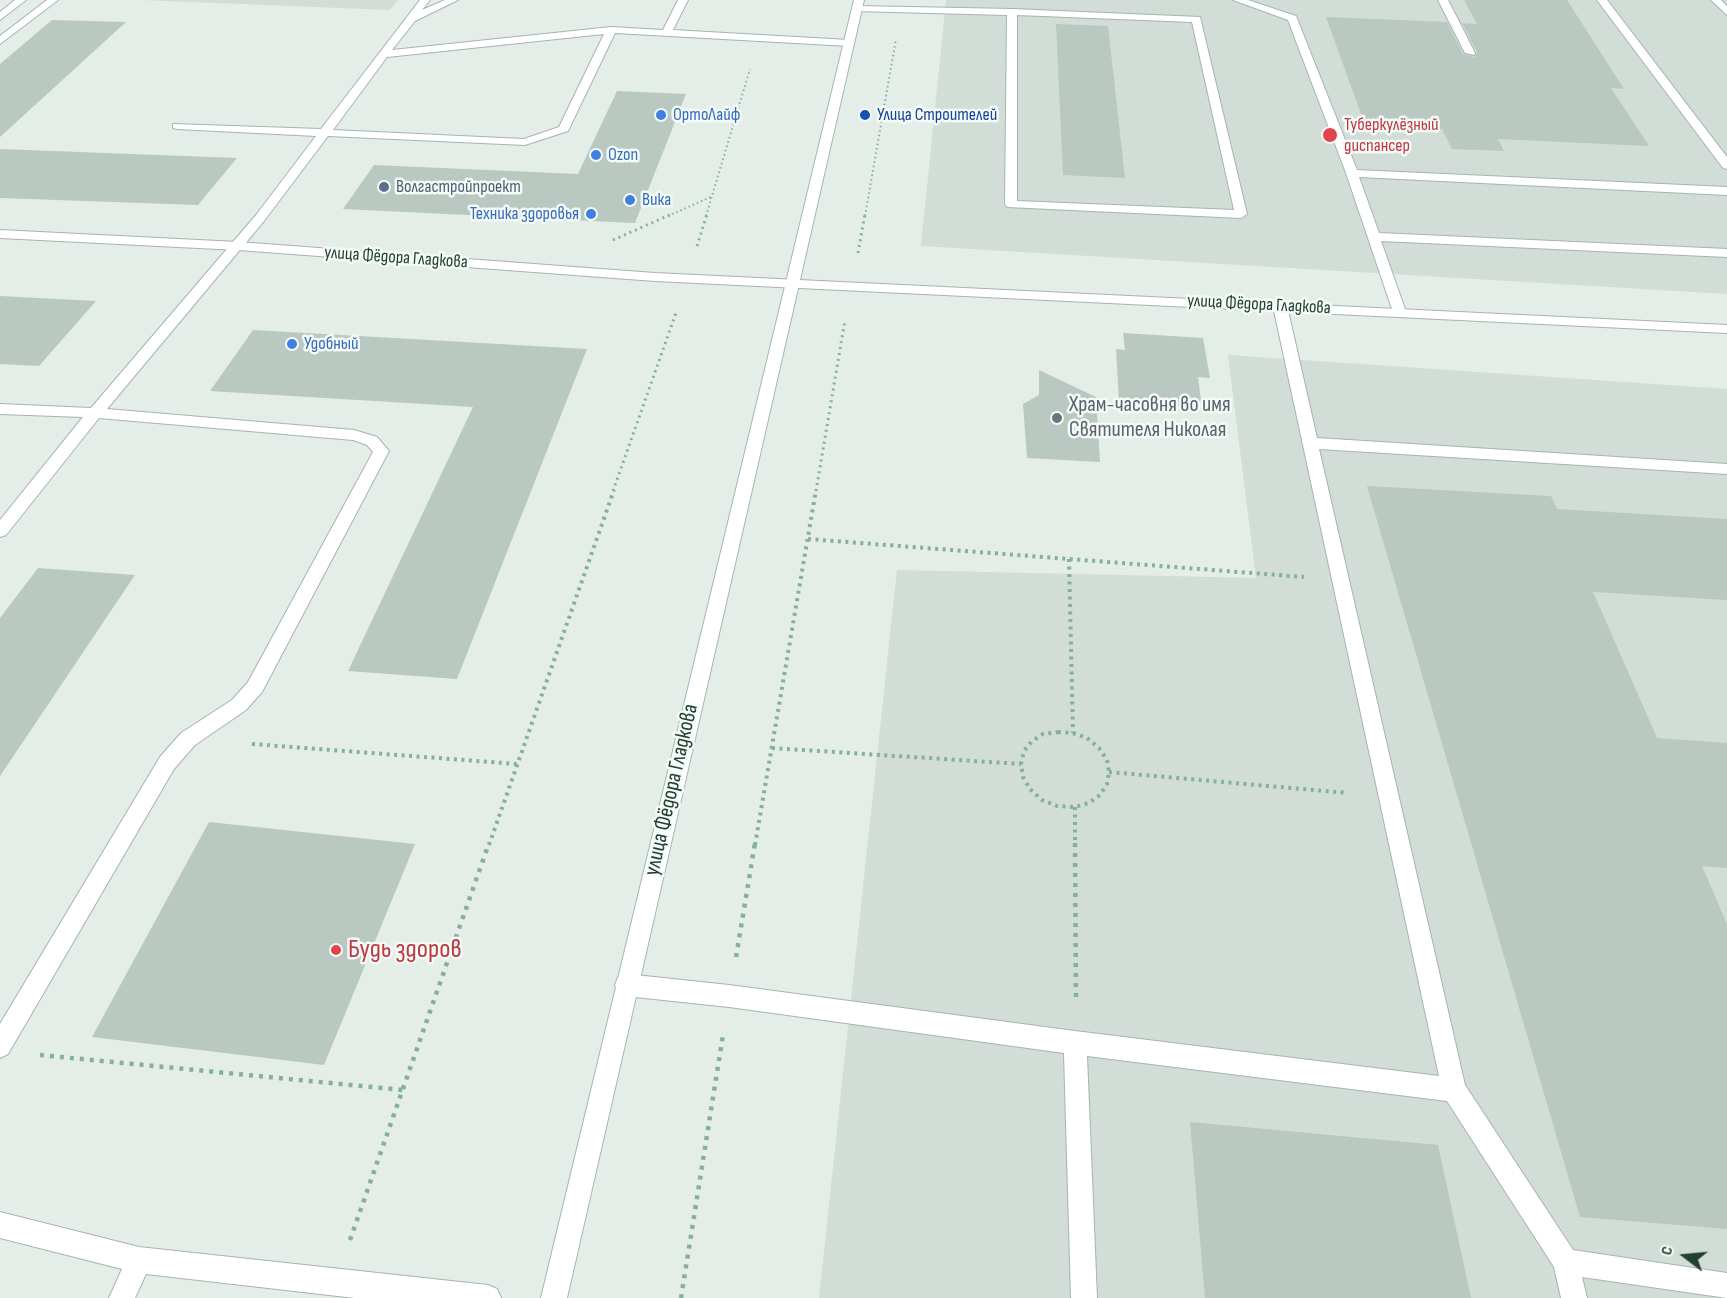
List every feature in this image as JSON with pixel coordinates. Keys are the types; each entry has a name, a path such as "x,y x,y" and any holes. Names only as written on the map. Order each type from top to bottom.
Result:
{"street":[{"path":"0,17 21,0"},
{"path":"0,41 52,0"},
{"path":"0,531 95,413 238,246 425,0"},
{"path":"411,19 453,0"},
{"path":"667,33 683,0"},
{"path":"1238,0 1293,18 1352,173 1400,312"},
{"path":"1443,0 1470,53"},
{"path":"1602,0 1727,165"},
{"path":"1716,0 1727,12"},
{"path":"858,5 901,10 1012,12 1196,19 1241,214 1011,204 1012,12"},
{"name":"улица Фёдора Гладкова","path":"554,1298 858,5"},
{"path":"384,54 611,30 849,43"},
{"path":"177,126 525,142 564,129 611,30"},
{"path":"1352,173 1727,191"},
{"name":"улица Фёдора Гладкова","path":"0,234 238,246 688,278 1727,329"},
{"path":"1374,237 1727,253"},
{"path":"1280,306 1454,1090 1566,1262 1574,1298"},
{"path":"0,409 95,413 354,435 372,441 381,451 255,687 238,705 188,739 167,763 0,1046"},
{"path":"1310,443 1727,469"},
{"path":"626,985 729,996 1076,1043 1454,1090"},
{"path":"1076,1043 1084,1298"},
{"path":"0,1225 139,1260 488,1298"},
{"path":"122,1298 139,1260"},
{"path":"1566,1262 1727,1286"}],"path":[{"path":"858,254 901,10"},
{"path":"335,1283 688,278 759,39"},
{"path":"606,242 712,196"},
{"path":"681,1298 729,996 846,317"},
{"path":"808,539 1341,579"},
{"path":"1069,559 1073,733"},
{"path":"1073,733 1087,738 1099,748 1107,760 1109,772 1107,784 1100,795 1089,803 1075,807 1057,806 1042,800 1030,789 1023,777 1021,764 1023,751 1043,734 1073,733"},
{"path":"244,747 254,743 517,764"},
{"path":"772,748 1021,764"},
{"path":"1109,772 1389,796"},
{"path":"1075,807 1076,1043"},
{"path":"36,1055 403,1090"}],"shaded area":[{"path":"142,0 398,0 390,10"},
{"name":"Туберкулёзный диспансер","path":"946,0 1727,0 1727,294 921,246"},
{"path":"1228,355 1727,389 1727,1298 819,1298 897,570 1256,578"}],"building":[{"path":"1464,0 1567,0 1624,89 1611,88 1649,146 1498,139 1504,151 1452,149 1442,129 1365,125 1326,17 1447,22 1463,54 1475,57 1477,52 1462,23 1477,24"},
{"path":"52,20 126,22 0,137 0,64"},
{"path":"1056,24 1108,26 1125,178 1063,175"},
{"path":"617,91 686,94 635,223 343,209 374,165 578,174"},
{"path":"0,149 237,158 198,205 0,198"},
{"path":"0,296 96,301 39,366 0,364"},
{"path":"253,330 587,349 457,679 348,671 473,407 210,391"},
{"path":"1123,333 1203,338 1210,378 1198,377 1201,401 1189,401 1189,406 1119,402 1116,349 1125,350"},
{"name":"Храм-часовня во имя Святителя Николая","path":"1039,370 1096,397 1100,462 1027,458 1023,404 1039,395"},
{"path":"1367,486 1551,496 1557,509 1727,519 1727,600 1593,592 1657,738 1727,743 1727,868 1702,866 1727,924 1727,1229 1580,1217"},
{"path":"38,568 135,575 0,776 0,618"},
{"path":"209,822 415,844 324,1065 92,1037"},
{"path":"1190,1122 1438,1145 1471,1298 1205,1298"}],"place":[{"name":"ОртоЛайф","path":"661,115"},
{"name":"Улица Строителей","path":"865,115"},
{"name":"Туберкулёзный диспансер","path":"1330,135"},
{"name":"Ozon","path":"596,155"},
{"name":"Волгастройпроект","path":"384,187"},
{"name":"Вика","path":"630,200"},
{"name":"Техника здоровья","path":"591,214"},
{"name":"Удобный","path":"292,344"},
{"name":"Храм-часовня во имя Святителя Николая","path":"1057,418"},
{"name":"Будь здоров","path":"336,950"}]}
